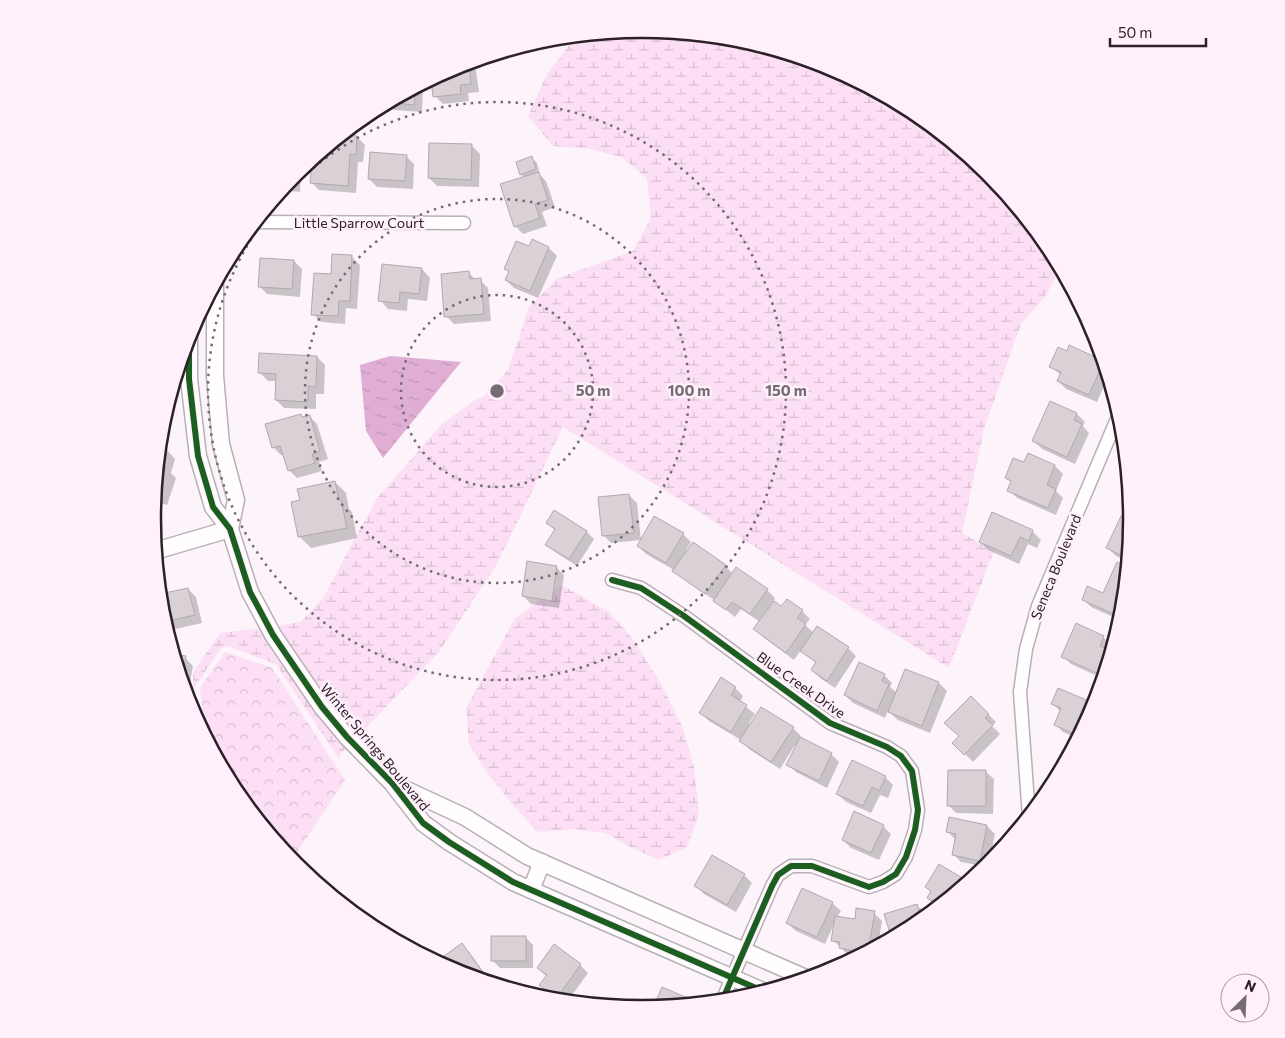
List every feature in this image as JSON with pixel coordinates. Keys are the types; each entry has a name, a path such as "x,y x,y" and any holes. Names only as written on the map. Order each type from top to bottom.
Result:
{"street":[{"name":"Little Sparrow Court","path":"264,222 464,223"},
{"name":"Winter Springs Boulevard","path":"215,298 216,386 221,444 236,500 230,529"},
{"name":"Winter Springs Boulevard","path":"189,359 189,379 198,456 213,507 230,529 250,592 273,635 322,707 347,737 392,783 423,823 449,842 513,882 754,987"},
{"name":"Seneca Boulevard","path":"1028,806 1020,692 1026,649 1038,606 1115,424"},
{"path":"162,549 230,529"},
{"name":"Blue Creek Drive","path":"612,580 641,588 684,616 830,723 887,747 901,756 912,771 918,810 915,830 906,857 896,874 883,882 869,887 812,866 792,866 778,875 726,993"},
{"name":"Winter Springs Boulevard","path":"392,783 465,817 527,856 799,974"},
{"path":"531,890 542,862"}],"green space":[{"path":"611,39 674,39 705,42 767,54 797,63 855,87 883,102 936,137 960,157 1005,202 1043,251 1057,275 1045,297 1021,324 984,429 962,533 994,551 949,668 563,427 496,566 439,652 357,737 328,702 276,626 301,622 324,597 378,497 442,424 475,400 483,397 508,370 529,307 558,278 633,251 651,218 647,178 621,157 590,149 553,146 528,116 546,76 571,44"},
{"path":"562,585 610,613 633,639 663,687 683,728 694,767 699,814 687,847 659,860 605,833 575,829 538,832 512,804 486,771 469,744 466,708 515,618"},
{"path":"261,628 347,747 339,759 276,664 227,646 221,648 196,685 194,694 193,691 193,672 220,633"},
{"path":"225,652 272,668 345,780 296,853 280,836 242,787 226,760 203,715 200,688"}],"water":[{"path":"390,356 461,362 383,458 366,431 360,365"}],"building":[{"path":"470,70 471,84 460,85 461,94 433,97 432,86"},
{"path":"415,95 414,105 400,103"},
{"path":"351,136 357,136 356,155 350,154 348,186 310,183 311,170"},
{"path":"429,143 472,144 471,180 428,178"},
{"path":"370,152 407,155 405,181 368,179"},
{"path":"532,156 536,169 520,175 516,162"},
{"path":"539,172 548,200 535,204 540,218 514,227 500,184"},
{"path":"532,239 549,247 530,291 505,280 509,271 504,269 516,241 529,246"},
{"path":"332,254 352,255 350,301 339,301 338,316 311,315 314,273 331,274"},
{"path":"260,258 294,260 292,289 258,287"},
{"path":"382,264 422,268 419,294 400,292 399,303 378,301"},
{"path":"469,271 470,279 481,278 484,314 444,317 441,274"},
{"path":"1069,345 1095,357 1100,370 1089,395 1057,381 1061,372 1049,367 1058,347 1067,351"},
{"path":"259,353 317,356 316,387 308,386 308,402 275,400 276,374 258,373"},
{"path":"1050,401 1077,413 1074,420 1082,424 1067,457 1032,441"},
{"path":"301,414 302,417 310,415 320,451 312,454 315,463 288,471 280,446 272,448 265,424"},
{"path":"1028,453 1055,465 1047,485 1056,489 1048,508 1007,491 1011,481 1005,478 1013,458 1024,462"},
{"path":"335,481 347,528 298,537 291,502 300,500 297,489"},
{"path":"629,494 634,533 602,536 598,497"},
{"path":"554,510 587,531 569,559 545,545 555,529 546,523"},
{"path":"992,512 1033,530 1029,541 1020,537 1011,556 979,542"},
{"path":"654,516 684,533 666,563 637,546"},
{"path":"1121,516 1124,517 1122,556 1106,548"},
{"path":"693,542 726,565 705,594 672,571"},
{"path":"527,561 557,566 552,601 522,596"},
{"path":"1117,562 1122,564 1115,615 1082,600 1087,586 1103,593"},
{"path":"736,567 768,589 750,614 732,602 726,610 713,601"},
{"path":"188,588 195,615 172,620 167,593"},
{"path":"787,599 803,610 797,618 806,624 786,653 753,629 774,601 781,606"},
{"path":"1076,623 1104,636 1100,646 1106,649 1098,674 1061,657"},
{"path":"817,626 849,647 827,681 811,670 816,662 800,651"},
{"path":"181,655 186,656 184,666"},
{"path":"859,662 885,674 882,681 889,684 877,711 844,695"},
{"path":"905,669 939,682 922,726 888,712"},
{"path":"721,677 736,687 731,695 747,705 731,732 699,713"},
{"path":"1058,688 1088,701 1073,733 1054,725 1061,708 1051,704"},
{"path":"971,696 989,714 985,718 993,725 964,755 952,743 959,736 944,723"},
{"path":"761,707 794,727 771,762 739,741"},
{"path":"800,737 832,753 819,781 786,765"},
{"path":"852,760 886,776 879,791 872,787 863,806 836,794"},
{"path":"948,770 986,770 986,806 947,806"},
{"path":"854,811 884,825 871,853 842,840"},
{"path":"949,817 987,825 980,861 952,855 956,834 946,832"},
{"path":"712,855 745,874 727,905 694,886"},
{"path":"939,864 963,878 934,902 927,898 931,891 925,887"},
{"path":"802,888 833,902 817,937 786,923"},
{"path":"917,904 920,912 890,932 884,914"},
{"path":"856,908 875,911 869,943 855,951 839,948 840,942 831,941 835,916 855,919"},
{"path":"491,936 526,936 526,961 491,961"},
{"path":"462,943 484,973 458,964 443,957"},
{"path":"554,944 581,964 561,993 547,990 539,985 547,975 537,968"},
{"path":"662,987 687,998 674,999 657,1000"}],"cycle path":[{"path":"189,359 189,379 198,456 213,507 230,529 250,592 273,635 322,707 347,737 392,783 423,823 449,842 513,882 754,987"},
{"path":"612,580 641,588 684,616 830,723 887,747 901,756 912,771 918,810 915,830 906,857 896,874 883,882 869,887 812,866 791,866 778,875 726,993"}]}
